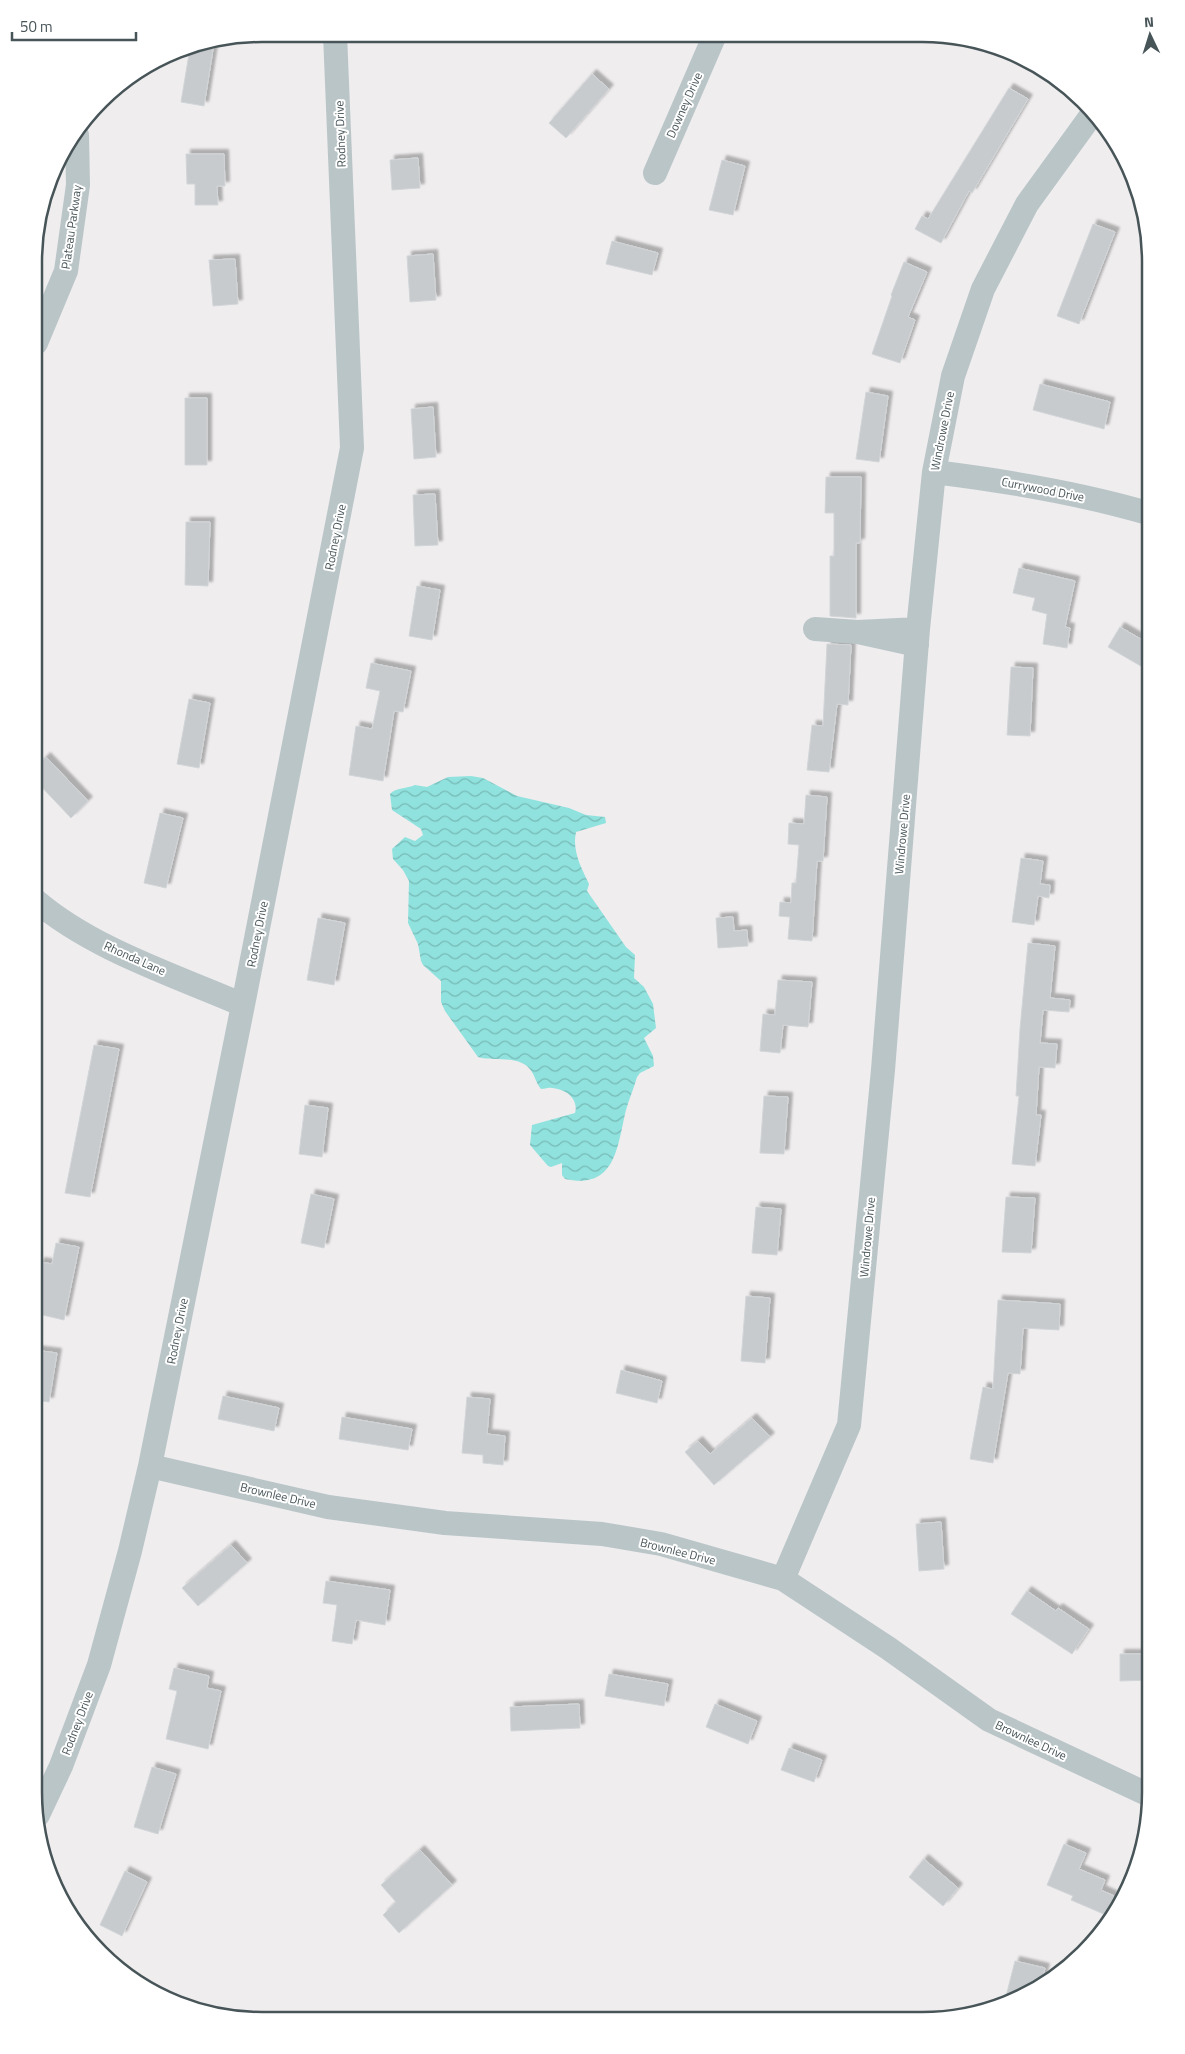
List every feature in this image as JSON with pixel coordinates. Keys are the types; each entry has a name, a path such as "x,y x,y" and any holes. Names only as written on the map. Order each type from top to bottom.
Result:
{"street":[{"name":"Rodney Drive","path":"43,1805 61,1766 99,1665 118,1602 150,1466 352,448 335,42"},
{"name":"Downey Drive","path":"654,173 711,42"},
{"name":"Windrowe Drive","path":"783,1580 849,1425 885,1047 918,637 934,472 953,376 983,289 1027,204 1089,118"},
{"name":"Plateau Parkway","path":"42,329 66,271 78,185 77,144"},
{"name":"Currywood Drive","path":"934,472 1028,484 1111,502 1142,511"},
{"path":"815,629 918,637"},
{"name":"Rhonda Lane","path":"42,906 54,917 83,936 243,1005"},
{"name":"Brownlee Drive","path":"150,1466 328,1507 445,1523 602,1534 661,1544 783,1580 888,1648 989,1720 1142,1792"}],"water":[{"path":"471,776 483,778 517,796 569,808 586,815 605,817 606,823 576,832 576,852 589,884 587,891 626,947 635,955 634,978 644,987 653,1004 656,1028 644,1038 653,1056 654,1066 640,1073 637,1077 626,1110 616,1151 604,1172 595,1178 582,1181 565,1179 562,1175 562,1163 551,1167 548,1166 530,1145 532,1125 575,1113 576,1108 573,1099 562,1090 541,1089 530,1069 521,1063 478,1057 445,1011 441,1002 441,981 423,965 418,944 408,923 409,881 403,870 393,859 392,849 405,837 415,841 423,835 421,829 392,810 390,794 395,790 415,785 427,787 448,777"}],"building":[{"path":"213,48 204,106 181,102 189,55"},
{"path":"592,74 609,89 566,138 549,123"},
{"path":"1009,88 1028,99 972,193 969,191 941,243 915,229 922,216 928,219"},
{"path":"186,154 224,154 225,186 217,186 218,205 195,205 195,184 187,184"},
{"path":"418,158 420,188 392,190 390,160"},
{"path":"722,160 745,166 733,215 709,210"},
{"path":"1093,224 1115,232 1079,324 1057,316"},
{"path":"612,241 658,253 652,275 606,264"},
{"path":"433,254 436,300 410,302 407,256"},
{"path":"235,259 238,304 213,306 209,260"},
{"path":"904,262 927,272 908,317 915,320 900,363 872,354"},
{"path":"1040,384 1110,402 1104,429 1033,410"},
{"path":"866,392 888,396 879,462 856,459"},
{"path":"185,398 207,398 207,465 185,465"},
{"path":"433,407 436,457 414,459 411,409"},
{"path":"826,477 861,477 860,543 856,543 856,618 830,616 830,556 834,556 834,513 825,513"},
{"path":"435,494 438,545 415,546 413,495"},
{"path":"186,522 210,522 208,586 185,585"},
{"path":"1019,568 1075,581 1065,627 1070,628 1067,648 1043,644 1047,614 1032,610 1035,598 1013,593"},
{"path":"417,586 440,590 432,640 409,636"},
{"path":"1120,627 1142,640 1142,667 1108,647"},
{"path":"827,644 851,645 848,705 837,704 829,772 807,770 812,725 823,726"},
{"path":"371,663 411,671 403,712 394,711 383,781 349,775 356,726 372,729 380,691 366,688"},
{"path":"1011,667 1033,668 1030,736 1007,735"},
{"path":"189,699 210,703 199,768 177,764"},
{"path":"46,757 88,801 71,818 42,787 42,761"},
{"path":"806,795 827,797 823,861 817,861 812,941 788,939 790,917 779,916 780,902 791,903 792,883 796,883 799,845 788,844 789,823 804,824"},
{"path":"160,813 183,818 166,888 144,883"},
{"path":"1021,858 1043,861 1040,884 1050,885 1049,898 1038,896 1034,925 1012,922"},
{"path":"733,917 734,931 747,930 748,946 718,948 716,918"},
{"path":"318,918 345,923 334,985 307,980"},
{"path":"1028,943 1055,946 1050,998 1070,1000 1069,1012 1043,1010 1040,1043 1057,1044 1055,1068 1039,1067 1036,1115 1041,1115 1035,1166 1012,1164 1019,1096 1016,1096"},
{"path":"778,980 812,982 808,1027 783,1025 780,1053 760,1051 763,1014 775,1015"},
{"path":"94,1045 119,1049 90,1197 65,1193"},
{"path":"764,1096 788,1097 784,1154 760,1153"},
{"path":"305,1105 328,1108 322,1157 299,1154"},
{"path":"311,1194 334,1199 324,1248 301,1243"},
{"path":"1006,1197 1035,1198 1031,1253 1002,1252"},
{"path":"756,1207 781,1209 777,1255 752,1253"},
{"path":"56,1243 79,1247 64,1320 42,1315 42,1262 52,1264"},
{"path":"746,1296 770,1298 765,1363 741,1361"},
{"path":"998,1300 1060,1304 1059,1330 1023,1328 1020,1374 1008,1373 993,1463 970,1459 983,1387 993,1389"},
{"path":"42,1351 57,1353 49,1402 42,1401"},
{"path":"621,1370 662,1381 657,1403 616,1393"},
{"path":"223,1396 279,1408 274,1431 218,1419"},
{"path":"467,1397 490,1399 487,1434 505,1436 503,1465 483,1463 483,1455 462,1453"},
{"path":"342,1417 412,1429 408,1450 339,1439"},
{"path":"752,1418 770,1437 714,1485 685,1452 698,1441 710,1454"},
{"path":"941,1522 944,1569 919,1571 916,1524"},
{"path":"231,1545 247,1563 198,1606 182,1588"},
{"path":"326,1581 390,1590 385,1625 356,1620 352,1644 332,1641 337,1605 323,1603"},
{"path":"1027,1591 1056,1611 1058,1608 1089,1629 1072,1654 1011,1614"},
{"path":"1120,1654 1142,1654 1142,1680 1120,1681"},
{"path":"174,1668 209,1676 207,1688 221,1691 208,1749 166,1739 177,1691 169,1689"},
{"path":"609,1674 668,1684 664,1706 605,1696"},
{"path":"579,1704 580,1728 511,1731 510,1707"},
{"path":"715,1704 757,1721 748,1744 706,1727"},
{"path":"789,1748 822,1760 814,1782 781,1770"},
{"path":"152,1767 176,1774 158,1834 134,1827"},
{"path":"1064,1844 1086,1853 1079,1869 1105,1880 1101,1890 1114,1896 1105,1914 1071,1900 1073,1896 1047,1885"},
{"path":"420,1850 452,1885 399,1933 383,1915 396,1902 381,1885"},
{"path":"924,1859 958,1888 943,1906 909,1877"},
{"path":"125,1871 147,1882 122,1936 100,1925"},
{"path":"1015,1961 1045,1968 1043,1975 1006,1995"}]}
